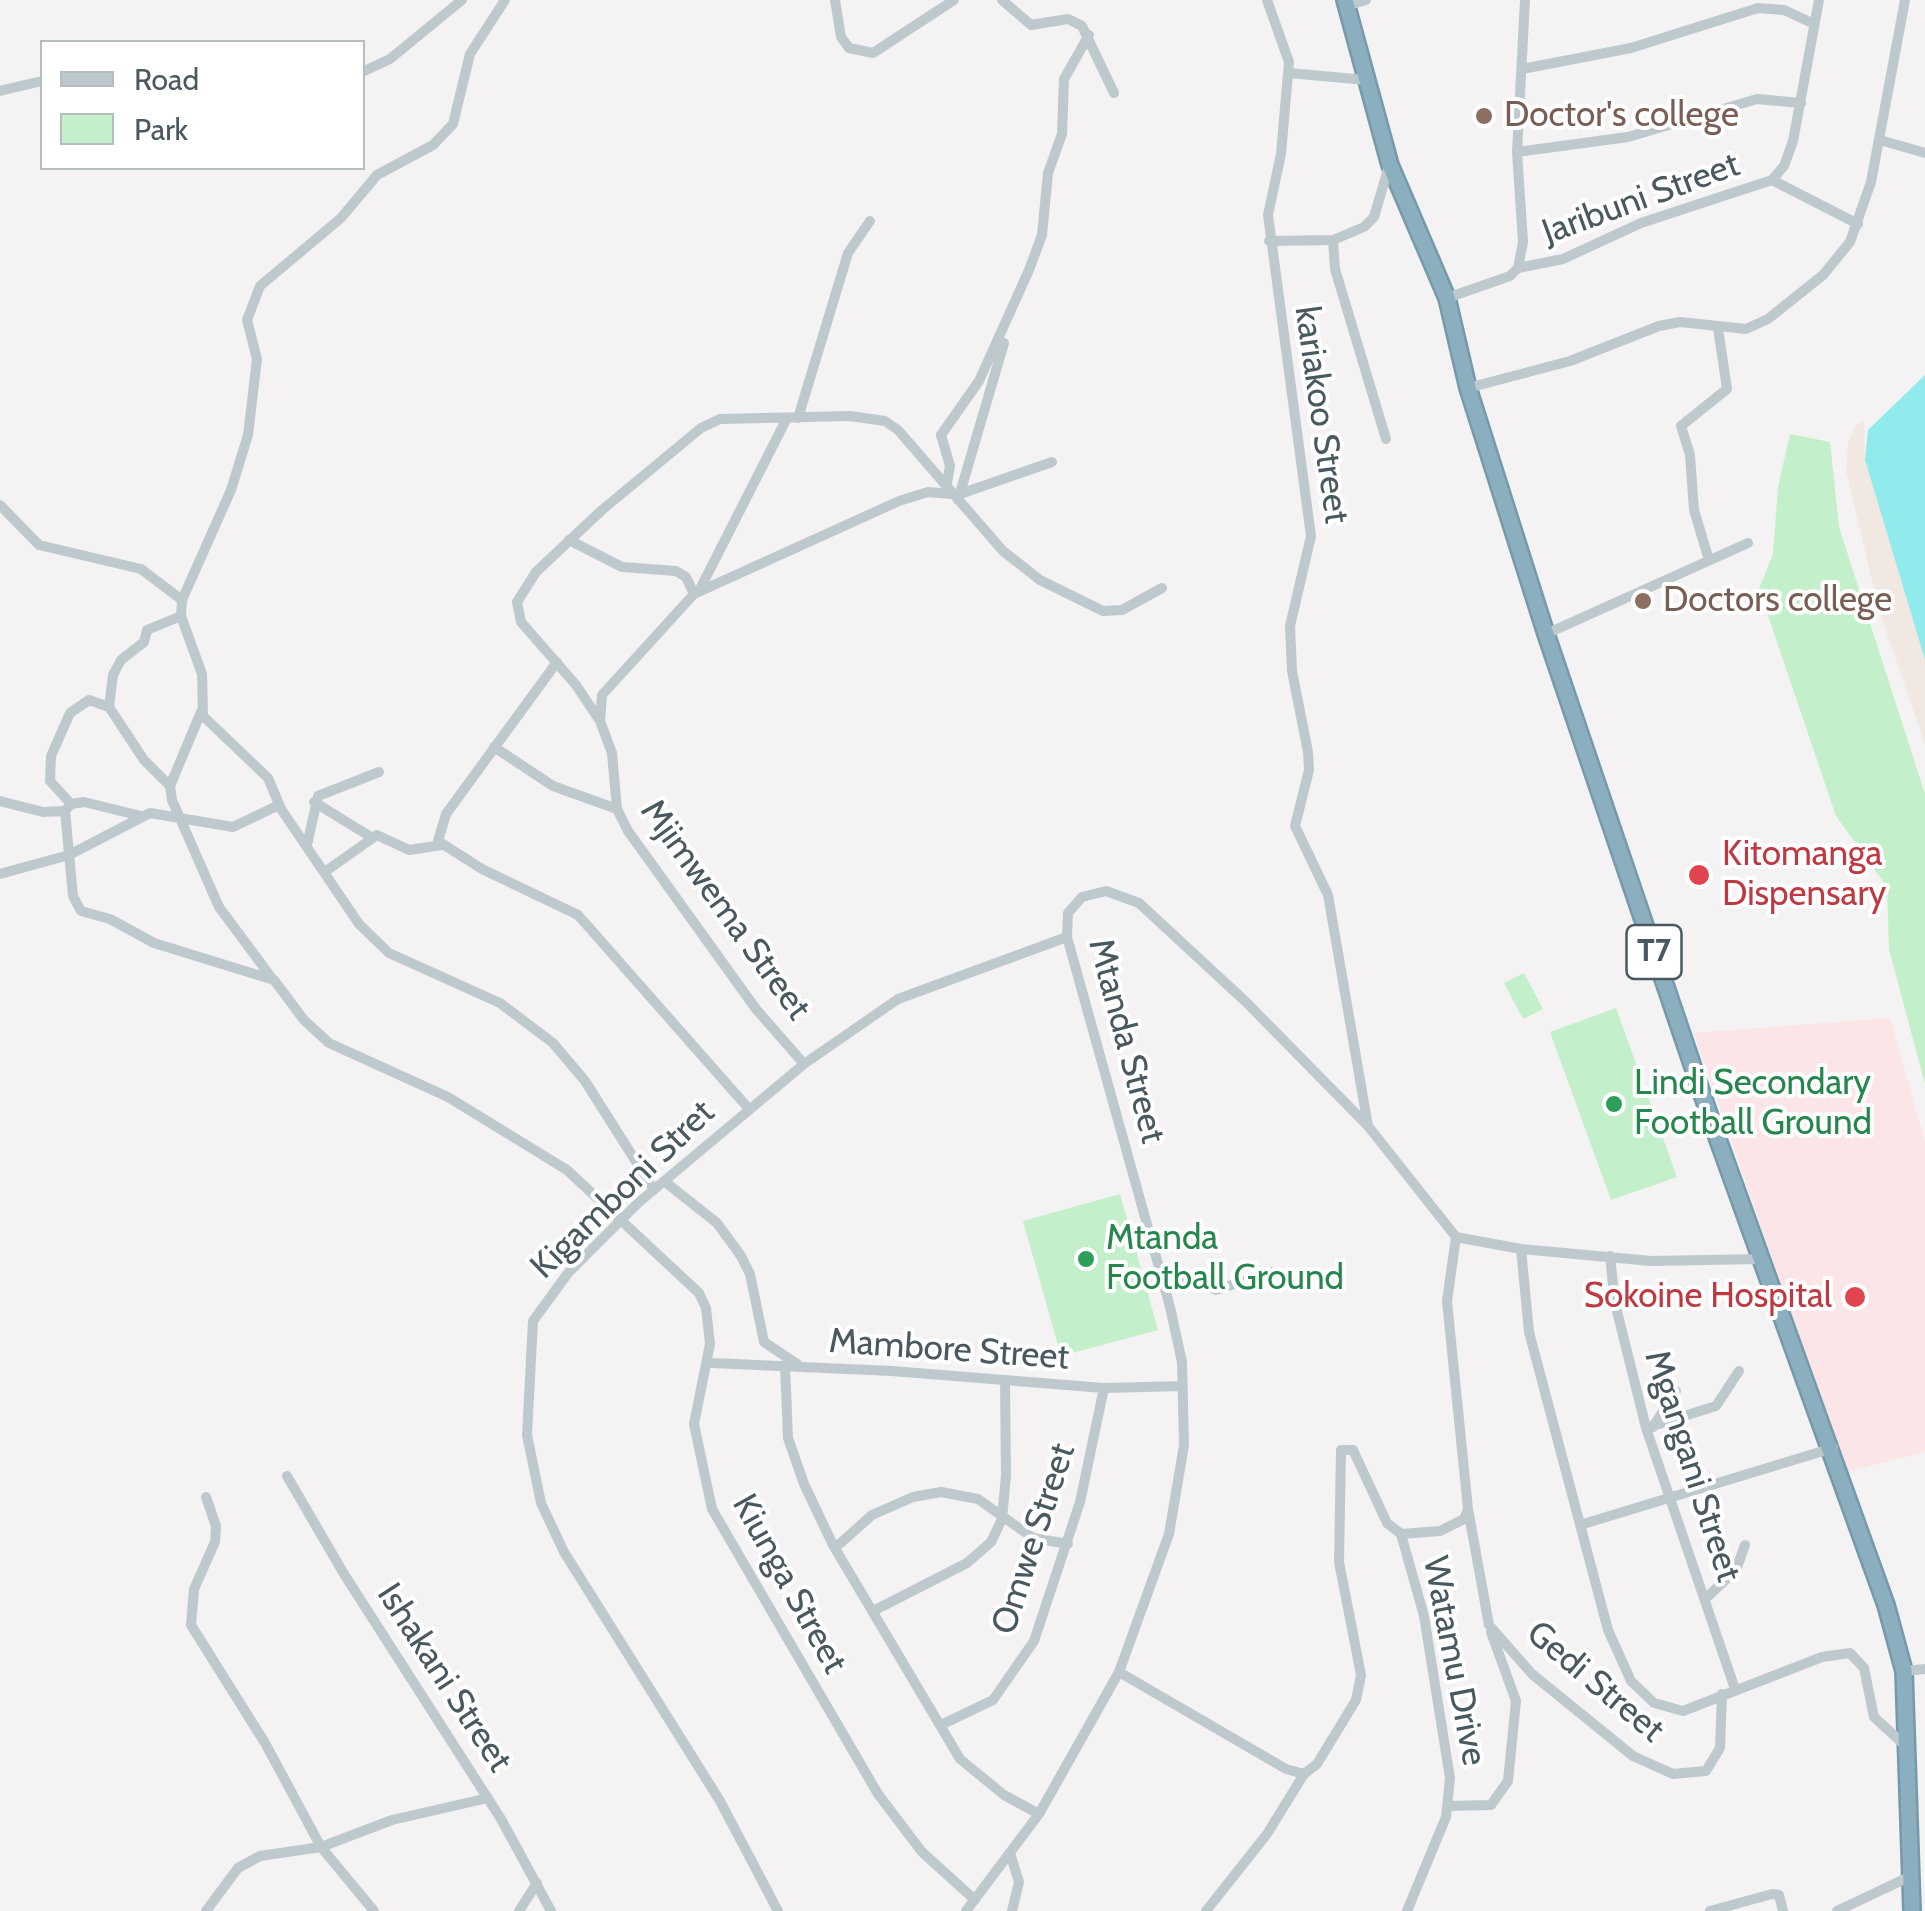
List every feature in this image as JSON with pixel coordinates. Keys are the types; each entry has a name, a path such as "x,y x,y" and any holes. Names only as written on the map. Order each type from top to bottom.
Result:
{"highway":[{"name":"T7","path":"1346,3 1390,165 1448,298 1468,388 1546,634 1760,1259 1833,1448 1904,1671 1912,1911"}],"street":[{"path":"365,71 390,60 462,0"},
{"path":"181,616 147,630 144,642 121,660 113,675 110,707 144,760 170,786 202,712 202,674 181,616 182,600 230,490 248,435 257,359 247,320 260,286 341,218 377,175 433,145 453,124 470,54 505,0"},
{"path":"835,0 841,37 848,48 873,53 954,0"},
{"path":"1002,0 1032,25 1068,19 1090,35 1114,94"},
{"name":"kariakoo Street","path":"1266,0 1289,73 1280,154 1269,204 1269,241 1311,536 1290,626 1292,670 1309,770 1295,826 1328,895 1368,1126"},
{"path":"1346,3 1366,0"},
{"path":"1518,268 1523,242 1518,152 1524,0"},
{"name":"Jaribuni Street","path":"1448,298 1510,276 1518,268 1562,259 1641,223 1772,180 1784,166 1794,141 1819,0"},
{"path":"1468,388 1570,361 1658,326 1680,322 1746,329 1768,319 1839,259 1858,224 1880,140 1905,0"},
{"path":"1522,69 1594,58 1758,8 1784,10 1812,23"},
{"path":"954,494 1017,299 1042,235 1048,174 1063,124 1064,78 1090,35"},
{"path":"1289,73 1366,80"},
{"path":"0,91 40,81"},
{"path":"1518,152 1628,137 1757,98 1801,103"},
{"path":"1880,140 1925,153"},
{"path":"1269,241 1332,240 1364,227 1374,217 1390,165"},
{"path":"1772,180 1858,224"},
{"path":"600,721 604,688 696,593 792,418 848,253 870,221"},
{"path":"1332,240 1334,269 1386,440"},
{"path":"954,494 950,466 940,442 944,426 979,381 1017,299"},
{"path":"1709,560 1694,510 1690,455 1681,426 1727,389 1718,328"},
{"path":"600,721 558,662 522,622 517,602 536,572 569,540 709,422 733,417 850,416 885,422 898,430 1020,566 1065,594 1103,611 1122,610 1162,588"},
{"path":"696,593 900,501 928,492 954,494 1052,462"},
{"path":"0,505 39,545 141,569 182,600"},
{"path":"569,540 622,567 676,571 686,577 696,593"},
{"path":"1546,634 1748,543"},
{"path":"442,845 438,828 558,662"},
{"path":"110,707 89,700 77,704 56,736 50,782 68,808 73,896 80,911 110,919 154,943 274,980"},
{"path":"202,712 210,727 261,768 279,805 359,924 389,953 500,1004 553,1043 585,1081 654,1190"},
{"name":"Mjimwema Street","path":"600,721 612,753 617,809 649,865 756,1009 804,1064"},
{"path":"494,747 552,786 617,809"},
{"path":"307,846 318,796 380,772"},
{"name":"Kiunga Street","path":"170,786 180,820 219,907 297,1012 329,1043 448,1097 526,1142 576,1177 620,1222 687,1280 706,1308 708,1362 694,1424 712,1509 878,1794 922,1852 976,1900"},
{"path":"0,801 44,812 84,802 141,816"},
{"path":"314,802 371,837 386,838 409,850 442,845 578,915 748,1109"},
{"path":"0,874 69,855 141,816 155,814 233,827 279,805"},
{"path":"326,871 371,837"},
{"name":"Mtanda Street","path":"966,1911 1039,1814 1120,1672 1169,1534 1184,1444 1183,1386 1159,1266 1068,937 1068,912 1082,897 1106,891 1139,903 1246,1002 1368,1126 1456,1237"},
{"name":"Kigamboni Stret","path":"778,1911 720,1801 564,1552 530,1464 527,1360 533,1321 547,1296 620,1222 804,1064 898,999 1068,937"},
{"path":"664,1181 717,1224 748,1266 764,1342 804,1367"},
{"path":"1456,1237 1521,1249 1651,1261 1760,1259"},
{"name":"Gedi Street","path":"1456,1237 1447,1301 1468,1509 1489,1624 1532,1674 1633,1756 1682,1776 1706,1771 1718,1756 1722,1694"},
{"path":"1521,1249 1529,1332 1608,1630 1642,1694 1678,1711 1834,1654 1850,1653 1864,1668 1874,1716 1909,1749"},
{"name":"Mgangani Street","path":"1610,1256 1616,1303 1669,1498 1735,1689"},
{"path":"1159,1266 1202,1288 1216,1290 1271,1272"},
{"name":"Mambore Street","path":"712,1363 1104,1388 1183,1386"},
{"path":"784,1366 788,1438 804,1484 835,1548 943,1724 953,1747 972,1772 1039,1814"},
{"path":"1650,1428 1716,1406 1739,1371"},
{"path":"873,1611 967,1563 991,1542 1002,1519 1005,1380"},
{"name":"Omwe Street","path":"943,1724 993,1700 1024,1660 1068,1544 1090,1466 1104,1388"},
{"path":"1650,1428 1676,1391"},
{"path":"1206,1911 1267,1834 1304,1774 1338,1733 1359,1690 1359,1650 1340,1571 1340,1454 1345,1448 1353,1450 1387,1524 1401,1534 1440,1531 1464,1519 1468,1509"},
{"path":"1580,1525 1833,1448"},
{"name":"Ishakani Street","path":"286,1476 488,1798 551,1911"},
{"path":"835,1548 872,1515 913,1497 941,1492 978,1499 1033,1538 1068,1544"},
{"path":"206,1497 216,1526 215,1542 194,1589 191,1625 264,1743 321,1847 374,1911"},
{"name":"Watamu Drive","path":"1401,1534 1432,1658 1450,1778 1448,1806 1408,1911"},
{"path":"1705,1598 1736,1570 1744,1545"},
{"path":"1448,1806 1485,1807 1498,1800 1504,1790 1516,1718 1512,1683 1489,1624"},
{"path":"1904,1671 1925,1669"},
{"path":"1120,1672 1267,1759 1304,1774"},
{"path":"1512,1683 1532,1674"},
{"path":"206,1911 238,1868 248,1861 280,1850 321,1847 392,1820 488,1798"},
{"path":"1010,1854 1019,1882 1012,1911"},
{"path":"1837,1911 1911,1876"},
{"path":"520,1911 537,1883"},
{"path":"1710,1911 1772,1894 1779,1895 1783,1911"}],"shaded area":[{"name":"Sokoine Hospital","path":"1890,1018 1925,1142 1925,1452 1846,1472 1694,1033"}],"green space":[{"path":"1790,434 1830,442 1839,527 1925,794 1925,1084 1889,949 1887,887 1836,816 1759,589 1773,554 1778,487"},
{"path":"1524,973 1543,1009 1523,1019 1504,983"},
{"name":"Lindi Secondary Football Ground","path":"1616,1008 1677,1177 1611,1200 1550,1032"},
{"name":"Mtanda Football Ground","path":"1120,1194 1158,1330 1061,1356 1023,1221"}],"sand":[{"path":"1864,420 1865,460 1925,660 1925,745 1879,610 1846,470 1848,443 1855,426"}],"water":[{"path":"1925,375 1925,660 1865,460 1868,430"}],"place":[{"name":"Doctor's college","path":"1484,116"},
{"name":"Doctors college","path":"1643,601"},
{"name":"Kitomanga Dispensary","path":"1699,875"},
{"name":"Lindi Secondary Football Ground","path":"1614,1104"},
{"name":"Mtanda Football Ground","path":"1086,1259"},
{"name":"Sokoine Hospital","path":"1855,1297"}]}
